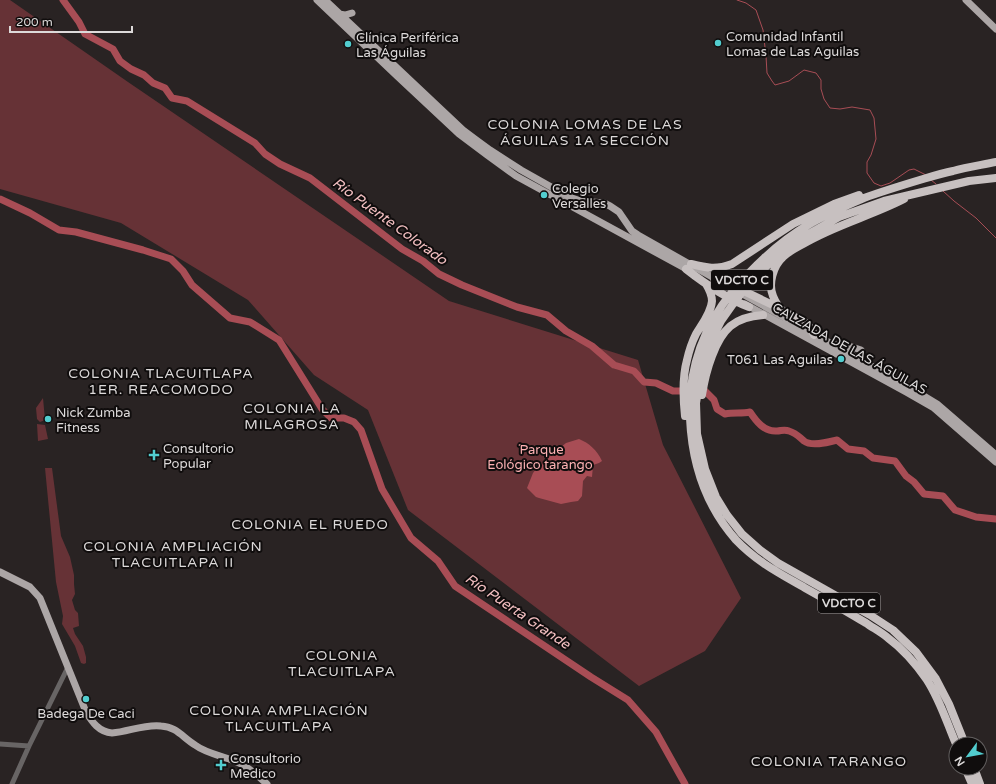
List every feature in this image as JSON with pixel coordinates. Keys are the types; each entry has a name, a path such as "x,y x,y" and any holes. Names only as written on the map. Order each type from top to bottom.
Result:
{"highway":[{"name":"VDCTO C","path":"962,736 949,704 936,679 916,652 893,630 870,615 778,563 742,534 727,515 698,471 691,438 687,430 683,399 684,375 686,361 690,350 707,339 748,284 776,257 826,215 844,206 887,190 950,171 996,162"},
{"name":"VDCTO C","path":"798,239 839,217 884,201 969,182 996,178"},
{"path":"688,267 713,269 726,267 793,224 834,204 878,190 887,190"},
{"path":"766,301 770,274 774,266 778,260 787,254 798,239"},
{"path":"781,258 774,272 772,293 776,302 782,309"},
{"path":"688,267 706,284 712,296 712,303 708,312 707,339 723,332 740,320 757,315 763,315"},
{"path":"706,284 720,286 744,299 766,301 807,324 811,328 814,335"},
{"path":"708,312 716,298 720,286"},
{"path":"720,286 744,299 749,307"},
{"name":"VDCTO C","path":"707,339 708,366 696,423 709,501 720,519 736,539 753,556 771,569 851,614 888,637 907,655 927,680 941,706 953,736"}],"main road":[{"path":"317,0 467,140 516,176 618,231 662,252 720,286"},
{"path":"324,0 463,130 475,139 521,170 569,197 581,201 604,203 610,206 619,212 632,231 662,252"},
{"path":"966,0 996,29"},
{"path":"339,14 345,15 352,13"},
{"path":"578,210 577,205 581,201"},
{"path":"618,231 623,231 625,229 626,222"},
{"name":"CALZADA DE LAS ÁGUILAS","path":"744,299 814,335 937,404 996,455"},
{"name":"CALZADA DE LAS ÁGUILAS","path":"749,307 934,408 996,462"},
{"path":"832,345 847,346 861,350"},
{"path":"0,572 23,583 37,594 86,712 91,720 101,730 107,733 112,733 146,727 167,727 177,731 195,746 239,762 267,784"}],"street":[{"path":"12,784 68,667"},
{"path":"0,744 29,746"}],"green space":[{"name":"´Parque Eológico tarango","path":"0,0 10,0 449,301 638,360 663,445 741,598 705,651 639,686 408,510 368,410 314,375 248,300 121,223 0,189"},
{"path":"43,398 45,420 40,422 37,419 36,408"},
{"path":"37,424 45,425 48,439 38,441"},
{"path":"45,468 52,468 61,536 70,557 74,575 75,594 72,600 75,610 78,613 79,626 73,628 83,646 86,657 86,663 84,664 81,663 75,646 62,624 63,616 56,582"}],"shaded area":[{"path":"579,439 592,447 598,453 602,461 593,465 592,477 587,476 583,481 582,496 578,501 561,504 536,497 527,488 533,473 540,464 566,443"}],"waterway":[{"name":"Río Puente Colorado","path":"63,0 79,22 85,34 113,49 120,61 131,69 144,75 153,83 165,88 172,98 187,101 255,143 265,154 280,164 310,178 402,249 423,261 439,274 517,307 547,315 566,331 592,346 614,365 634,371 644,382 656,383 673,391 684,391 688,393"},
{"path":"737,0 746,3 756,10 763,30 767,73 775,85 789,81 804,70 816,73 821,80 821,89 824,99 830,108 840,109 852,107 870,110 874,118 876,139 867,162 867,173 874,183 881,186 890,183 909,170 914,169 926,175"},
{"path":"931,180 936,184"},
{"path":"943,191 976,218 996,238"},
{"name":"Río Puerta Grande","path":"0,199 30,213 59,230 76,232 171,259 183,271 192,285 230,318 250,322 279,340 322,409 331,418 344,418 354,422 361,430 382,489 411,538 438,561 455,586 628,700 656,732 685,784"},
{"name":"Río Puente Colorado","path":"700,390 703,389 714,400 717,409 725,414 750,412 758,422 768,430 789,431 811,444 820,444 837,440 848,449 864,451 873,458 895,461 906,476 914,482 924,494 943,496 955,510 976,517 996,519"}],"place":[{"name":"Comunidad Infantil Lomas de Las Aguilas","path":"718,43"},
{"name":"Clínica Periférica Las Águilas","path":"348,44"},
{"name":"Colegio Versalles","path":"544,195"},
{"name":"T061 Las Aguilas","path":"841,359"},
{"name":"Nick Zumba Fitness","path":"48,419"},
{"name":"Consultorio Popular","path":"154,455"},
{"name":"Badega De Caci","path":"86,699"},
{"name":"Consultorio Medico","path":"221,765"}],"district":[{"name":"COLONIA LOMAS DE LAS ÁGUILAS 1A SECCIÓN","path":"585,132"},
{"name":"COLONIA TLACUITLAPA 1ER. REACOMODO","path":"161,382"},
{"name":"COLONIA LA MILAGROSA","path":"292,416"},
{"name":"COLONIA EL RUEDO","path":"310,524"},
{"name":"COLONIA AMPLIACIÓN TLACUITLAPA II","path":"173,554"},
{"name":"COLONIA TLACUITLAPA","path":"342,664"},
{"name":"COLONIA AMPLIACIÓN TLACUITLAPA","path":"279,718"},
{"name":"COLONIA TARANGO","path":"829,761"}]}
